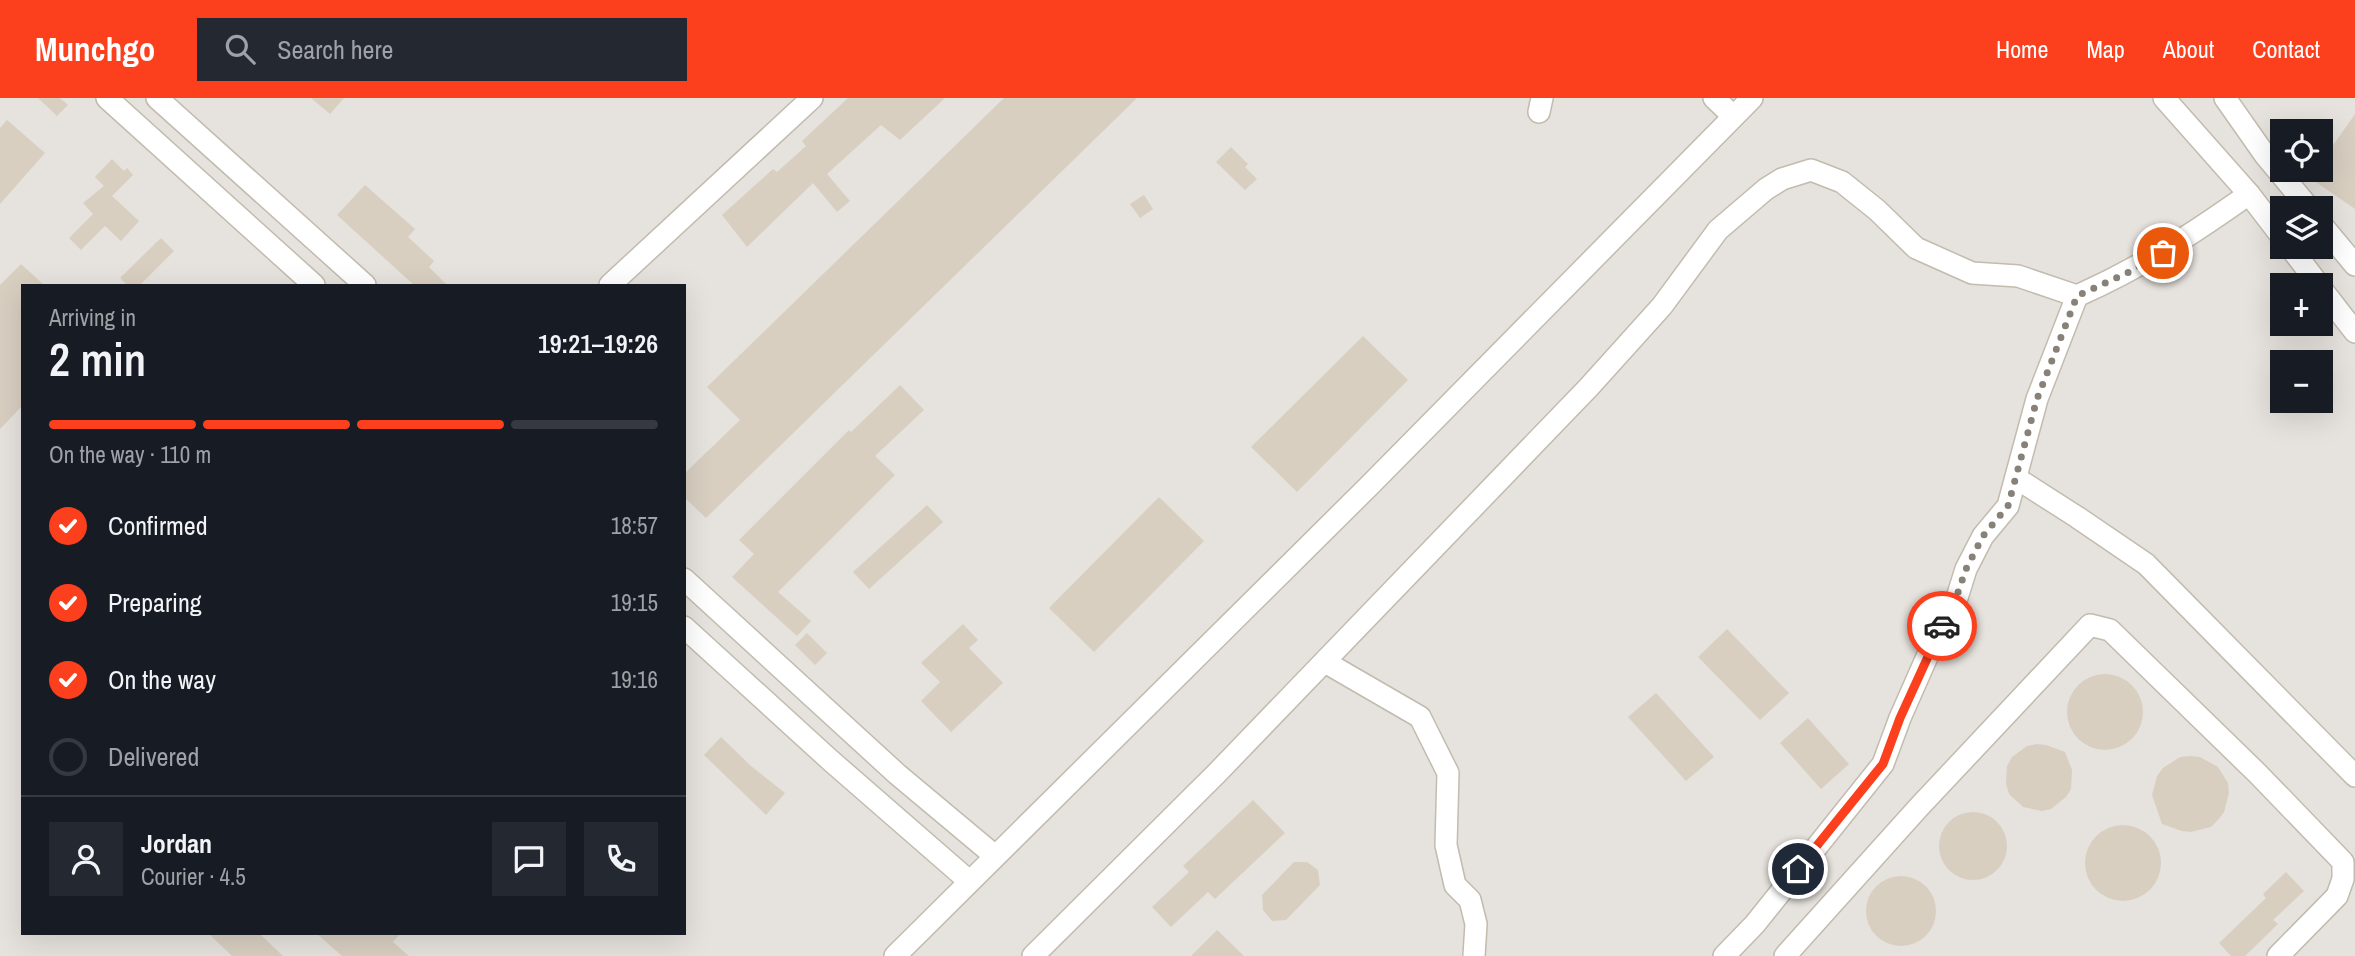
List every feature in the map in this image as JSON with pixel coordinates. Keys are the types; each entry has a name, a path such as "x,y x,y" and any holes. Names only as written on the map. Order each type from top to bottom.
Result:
{"street":[{"path":"107,98 313,284"},
{"path":"157,98 364,284"},
{"path":"611,284 812,98"},
{"path":"1714,98 1733,116"},
{"path":"894,956 1369,486 1752,98"},
{"path":"2164,98 2270,221"},
{"path":"2225,98 2265,155 2299,196"},
{"path":"1033,956 1325,662 1650,320 1718,230 1766,189 1782,179 1811,170 1842,182 1877,210 1916,248 1972,273 2018,276 2077,296 2127,273 2180,242 2249,194"},
{"path":"2333,239 2355,265"},
{"path":"2299,259 2310,273"},
{"path":"1724,956 1755,924 1883,764 1934,641 1955,601 1966,569 1983,536 2008,506 2037,399 2077,296"},
{"path":"2333,303 2355,332"},
{"path":"2016,478 2146,564 2355,776"},
{"path":"686,581 897,774 995,856"},
{"path":"1785,956 1919,807 2090,625 2110,630 2258,774 2343,862 2343,879 2337,896 2278,956"},
{"path":"686,628 969,881"},
{"path":"1325,662 1420,717 1448,773 1446,845 1455,885 1470,900 1476,924 1474,956"}],"shaded area":[{"path":"0,98 2355,98 2355,956 0,956"}],"building":[{"path":"38,98 60,98 68,105 57,116"},
{"path":"311,98 344,98 330,114"},
{"path":"848,98 945,98 900,140 881,125 827,174 850,201 837,212 813,183 747,247 722,215 773,169 777,172 806,146 802,141"},
{"path":"1004,98 1137,98 706,518 686,499 686,472 740,420 707,387"},
{"path":"2355,114 2355,209 2316,182 2333,182 2333,145"},
{"path":"7,120 45,153 0,204 0,128"},
{"path":"1231,147 1248,164 1245,167 1257,179 1245,190 1216,162"},
{"path":"112,159 124,171 127,168 133,175 112,196 139,221 121,241 105,226 81,250 69,238 93,214 83,203 104,186 95,177"},
{"path":"365,185 415,229 408,237 434,261 429,267 446,284 413,284 337,215"},
{"path":"1144,195 1153,209 1140,218 1130,204"},
{"path":"161,238 174,251 141,284 126,284 120,278"},
{"path":"21,264 43,284 21,284 21,407 0,429 0,285"},
{"path":"1363,336 1408,380 1297,492 1251,447"},
{"path":"900,385 924,410 875,456 895,475 778,592 811,621 797,636 732,577 754,554 739,540 849,430 851,432"},
{"path":"1159,497 1204,541 1094,652 1049,608"},
{"path":"927,505 943,522 869,589 853,572"},
{"path":"963,624 978,640 969,648 1003,683 951,732 921,701 940,682 921,663"},
{"path":"1727,629 1789,693 1760,720 1698,657"},
{"path":"807,633 827,653 815,665 795,645"},
{"path":"2105,674 2120,677 2132,685 2140,697 2143,712 2140,727 2132,739 2120,747 2105,750 2090,747 2078,739 2070,727 2067,712 2070,697 2078,685 2090,677"},
{"path":"1656,693 1714,757 1686,781 1628,717"},
{"path":"1808,718 1849,764 1821,789 1780,743"},
{"path":"721,737 785,793 766,815 704,755"},
{"path":"2037,744 2065,752 2072,770 2071,789 2066,797 2051,809 2042,811 2023,807 2009,794 2006,784 2007,766 2012,757 2027,746"},
{"path":"2180,757 2200,757 2218,767 2228,783 2229,793 2224,812 2218,820 2211,827 2191,832 2162,824 2152,795 2157,776 2163,768"},
{"path":"1253,800 1285,833 1215,899 1208,892 1171,927 1152,907 1189,872 1183,866"},
{"path":"1973,812 1986,815 1997,822 2004,833 2007,846 2004,859 1997,870 1986,877 1973,880 1960,877 1949,870 1942,859 1939,846 1942,833 1949,822 1960,815"},
{"path":"2123,825 2138,828 2150,836 2158,848 2161,863 2158,878 2150,890 2138,898 2123,901 2108,898 2096,890 2088,878 2085,863 2088,848 2096,836 2108,828"},
{"path":"1294,862 1307,862 1318,870 1320,885 1286,920 1272,921 1263,910 1262,895"},
{"path":"2286,872 2304,891 2273,920 2278,924 2245,956 2231,956 2219,943 2266,898 2263,894"},
{"path":"1901,876 1926,886 1936,911 1926,936 1901,946 1876,936 1866,911 1876,886"},
{"path":"1217,930 1244,956 1191,956"},
{"path":"210,935 261,935 283,956 232,956"},
{"path":"318,935 399,935 393,942 409,956 342,956"}],"way so far":[{"path":"1942,626 1983,536 2008,506 2037,399 2077,296 2163,253"}],"route":[{"path":"1798,869 1883,764 1900,718 1942,626"}]}
